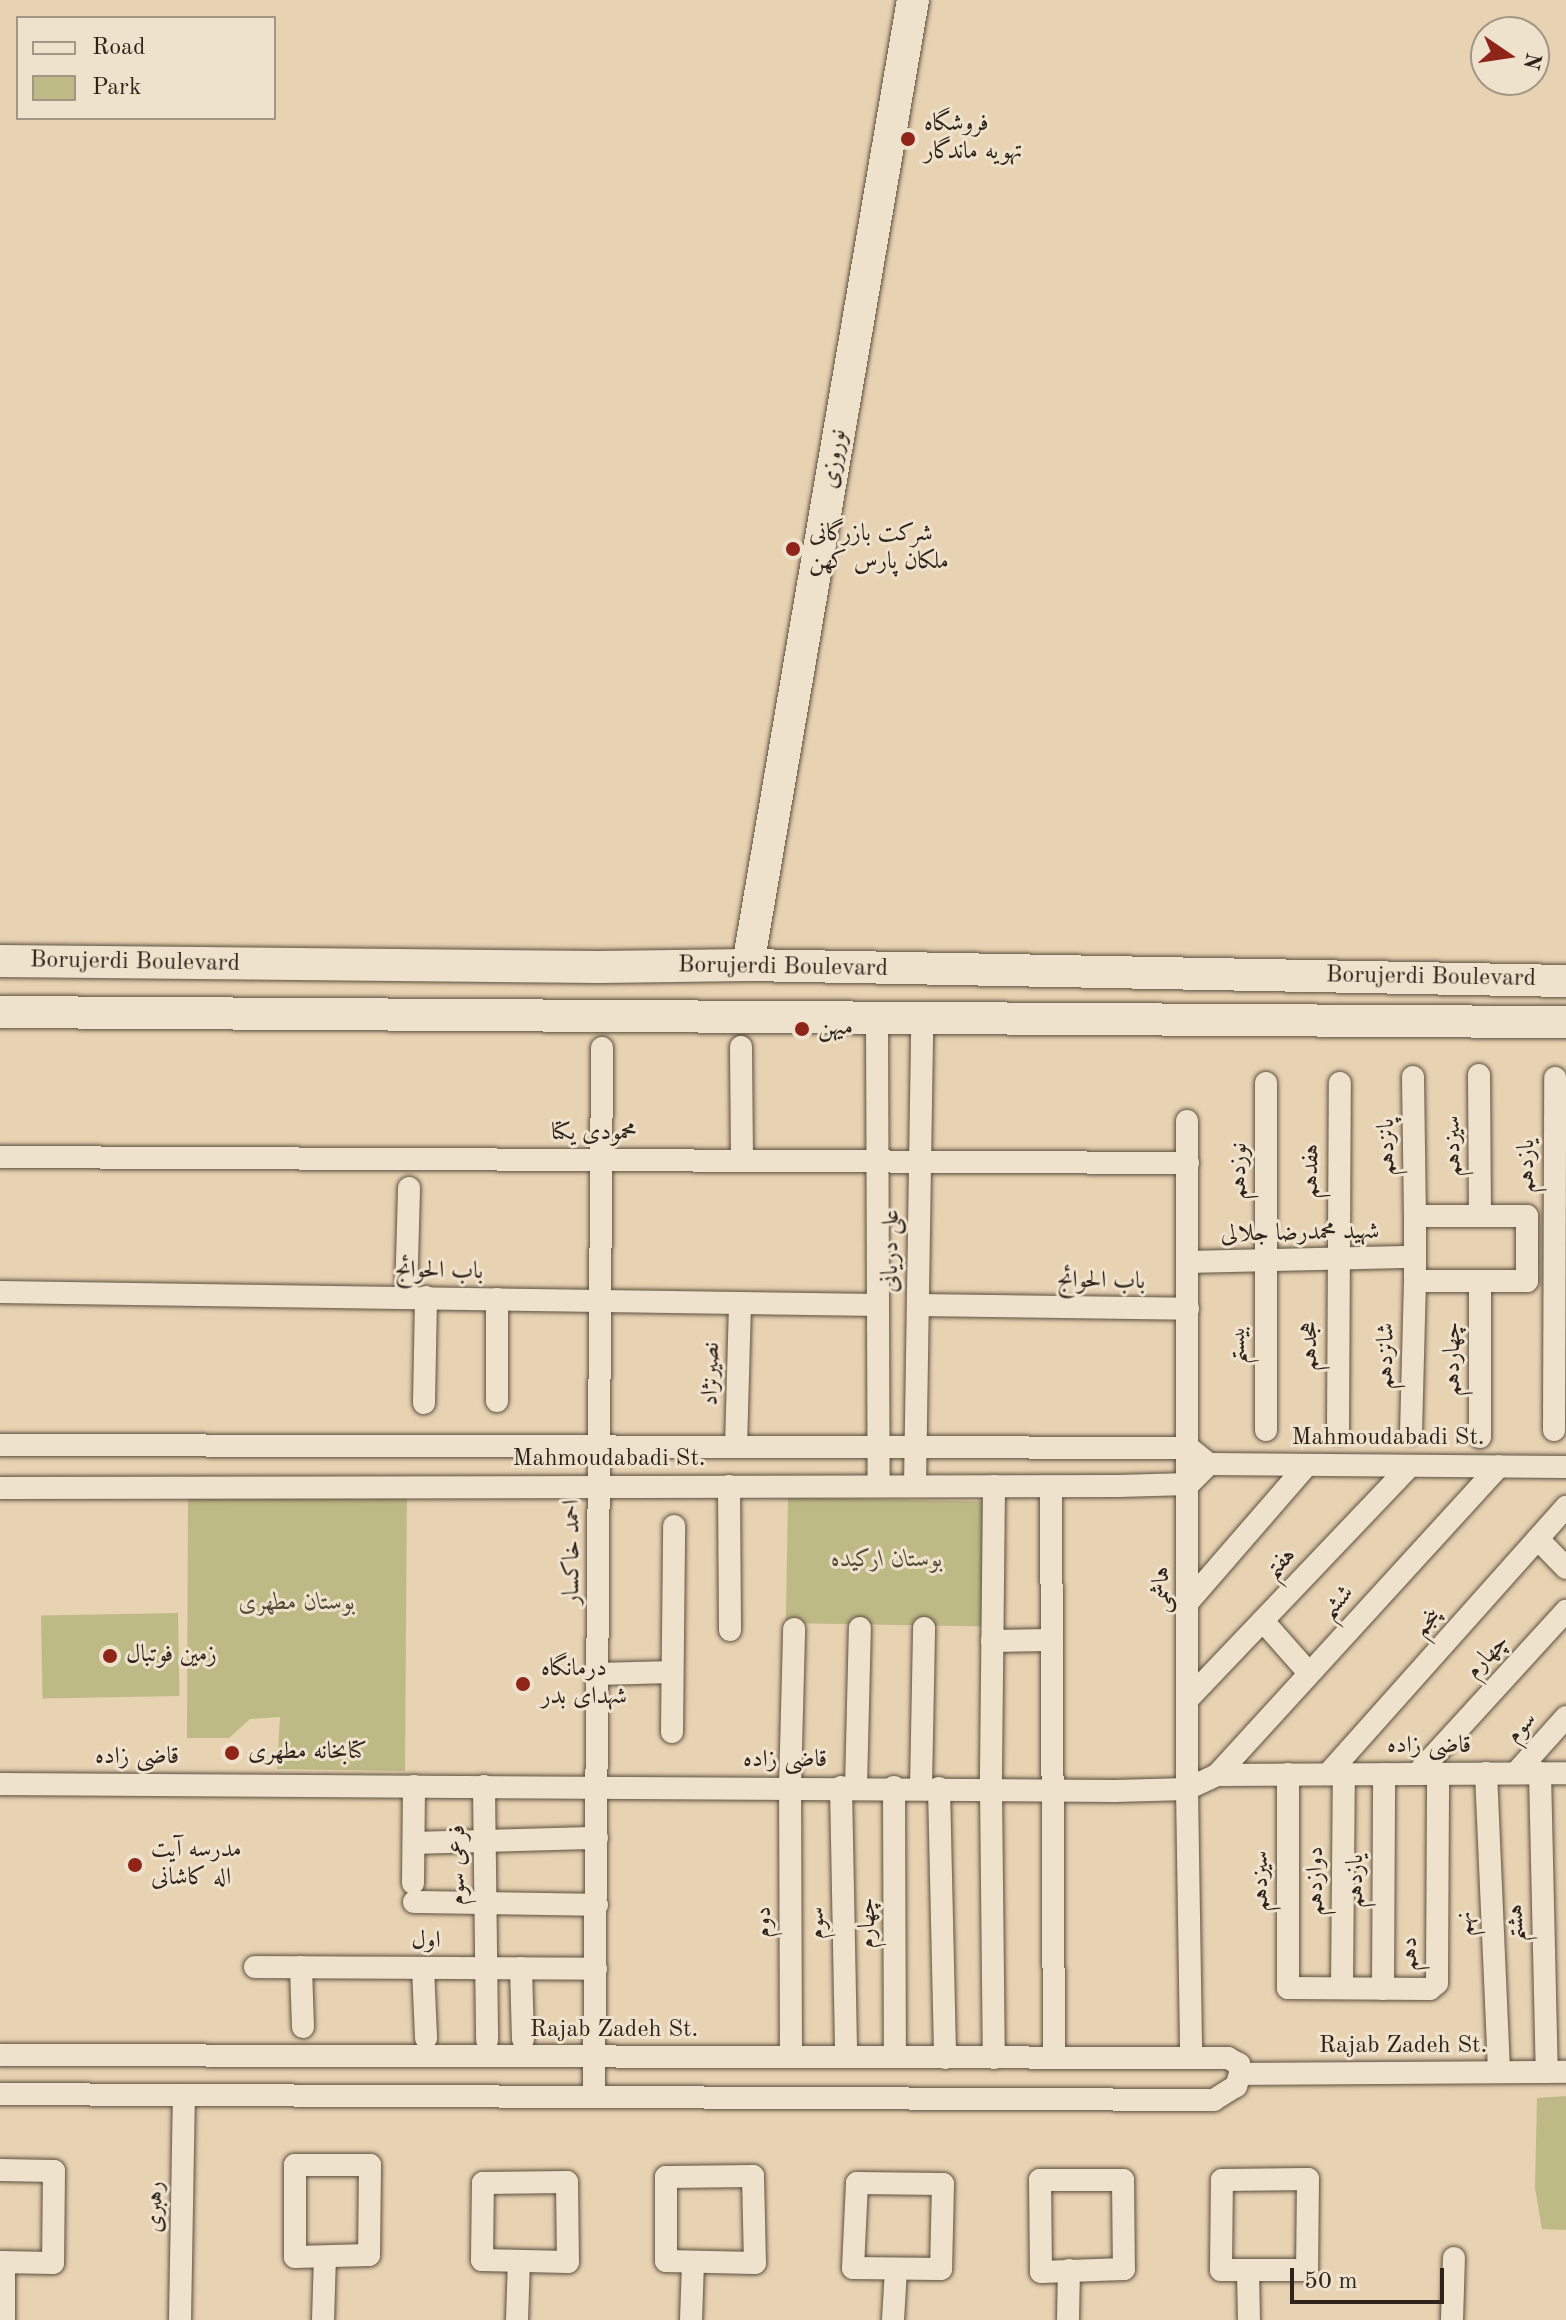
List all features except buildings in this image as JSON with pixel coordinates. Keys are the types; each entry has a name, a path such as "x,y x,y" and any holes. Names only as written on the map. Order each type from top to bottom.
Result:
{"main road":[{"name":"نوروزی","path":"748,965 913,0"},
{"name":"Borujerdi Boulevard","path":"0,961 599,967 748,965 1566,981"},
{"name":"Borujerdi Boulevard","path":"0,1012 1566,1022"}],"street":[{"path":"877,1018 879,1485"},
{"name":"علی دریانی","path":"915,1485 922,1018"},
{"path":"741,1047 742,1161"},
{"name":"احمد خاکسار","path":"594,2097 602,1048"},
{"name":"سیزدهم","path":"1479,1075 1480,1216"},
{"name":"پانزدهم","path":"1413,1077 1415,1216"},
{"name":"یازدهم","path":"1555,1078 1560,1255"},
{"name":"نوزدهم","path":"1265,1260 1266,1083"},
{"name":"هفدهم","path":"1337,1259 1340,1083"},
{"name":"هاشمی","path":"1187,1121 1187,1789 1191,2058"},
{"name":"محمودی یکتا","path":"0,1157 1188,1163"},
{"path":"409,1188 424,1403"},
{"name":"شهید محمدرضا جلالی","path":"1415,1216 1480,1216 1527,1216 1527,1281 1415,1281 1415,1216"},
{"path":"1527,1254 1560,1255 1554,1430"},
{"name":"شهید محمدرضا جلالی","path":"1187,1262 1415,1257"},
{"name":"هجدهم","path":"1337,1259 1338,1433"},
{"name":"بیستم","path":"1265,1260 1266,1430"},
{"name":"شانزدهم","path":"1411,1433 1415,1281"},
{"name":"چهاردهم","path":"1480,1281 1480,1437"},
{"name":"باب الحوائج","path":"0,1292 878,1305"},
{"path":"497,1299 497,1401"},
{"name":"نصیرنژاد","path":"736,1447 740,1303"},
{"name":"باب الحوائج","path":"918,1305 1188,1309"},
{"name":"Mahmoudabadi St.","path":"0,1445 1189,1448"},
{"path":"1189,1448 1209,1464 1189,1484"},
{"name":"Mahmoudabadi St.","path":"1209,1464 1566,1467"},
{"path":"1189,1601 1307,1465"},
{"name":"هفتم","path":"1189,1698 1410,1466"},
{"name":"ششم","path":"1217,1775 1499,1466"},
{"name":"Mahmoudabadi St.","path":"0,1488 1051,1487 1189,1484"},
{"path":"729,1486 730,1630"},
{"path":"994,1486 991,1788 994,2058"},
{"path":"1051,1487 1054,2058"},
{"name":"پنجم","path":"1336,1774 1566,1507"},
{"path":"672,1732 674,1526"},
{"path":"1538,1539 1566,1568"},
{"name":"چهارم","path":"1427,1774 1566,1611"},
{"path":"1263,1621 1309,1673"},
{"name":"سوم","path":"846,2057 849,1787 860,1628"},
{"path":"924,1628 945,2058"},
{"name":"دوم","path":"791,2057 790,1787 794,1629"},
{"path":"992,1641 1050,1640"},
{"path":"598,1674 672,1672"},
{"name":"سوم","path":"1516,1773 1566,1717"},
{"name":"نهم","path":"1486,1773 1499,2072"},
{"name":"هشتم","path":"1540,1773 1556,2072"},
{"name":"قاضی زاده","path":"0,1784 1052,1790 1187,1789 1217,1775 1566,1773"},
{"name":"سیزدهم","path":"1288,1774 1288,1988"},
{"name":"دوازدهم","path":"1336,1774 1342,1988"},
{"name":"یازدهم","path":"1383,1989 1384,1774"},
{"name":"دهم","path":"1288,1988 1430,1989 1437,1983 1427,1774"},
{"path":"414,1786 414,1893 485,1904 597,1905"},
{"name":"فرعی سوم","path":"484,1786 487,2040"},
{"name":"چهارم","path":"894,1787 895,2057"},
{"path":"414,1843 597,1838"},
{"name":"اول","path":"255,1967 596,1969"},
{"path":"301,1967 303,2027"},
{"path":"423,1968 426,2038"},
{"path":"521,1968 523,2039"},
{"name":"Rajab Zadeh St.","path":"0,2055 1191,2058 1234,2066 1556,2072"},
{"path":"0,2094 1214,2100 1236,2086 1234,2066"},
{"name":"رهبری","path":"180,2320 184,2095"},
{"path":"295,2165 370,2165 369,2255 325,2257 295,2257 295,2165"},
{"path":"0,2170 54,2171 53,2263 2,2262 4,2320"},
{"path":"753,2176 755,2263 693,2262 666,2261 666,2177 753,2176"},
{"path":"1308,2179 1307,2270 1248,2270 1221,2270 1222,2180 1308,2179"},
{"path":"1040,2180 1123,2180 1124,2269 1069,2270 1041,2272 1040,2180"},
{"path":"567,2182 568,2262 519,2261 482,2260 483,2183 567,2182"},
{"path":"857,2183 943,2184 941,2269 896,2269 853,2268 857,2183"},
{"path":"323,2320 325,2257"},
{"path":"1452,2320 1454,2258"},
{"path":"517,2320 519,2261"},
{"path":"691,2320 693,2262"},
{"path":"893,2320 896,2269"},
{"path":"1068,2320 1069,2270"},
{"path":"1248,2270 1249,2320"}],"green space":[{"name":"بوستان مطهری","path":"407,1489 405,1771 277,1769 280,1717 250,1719 229,1738 187,1738 188,1491"},
{"name":"بوستان ارکیده","path":"788,1498 987,1501 985,1626 786,1623"},
{"name":"زمین فوتبال","path":"178,1613 179,1696 42,1698 41,1615"},
{"path":"1566,2096 1566,2230 1542,2229 1535,2188 1537,2098"}],"place":[{"name":"فروشگاه تهویه ماندگار","path":"908,139"},
{"name":"شرکت بازرگانی ملکان پارس کهن","path":"793,549"},
{"name":"میهن","path":"802,1029"},
{"name":"زمین فوتبال","path":"110,1656"},
{"name":"درمانگاه شهدای بدر","path":"523,1684"},
{"name":"کتابخانه مطهری","path":"232,1753"},
{"name":"مدرسه آیت اله کاشانی","path":"135,1865"}]}
